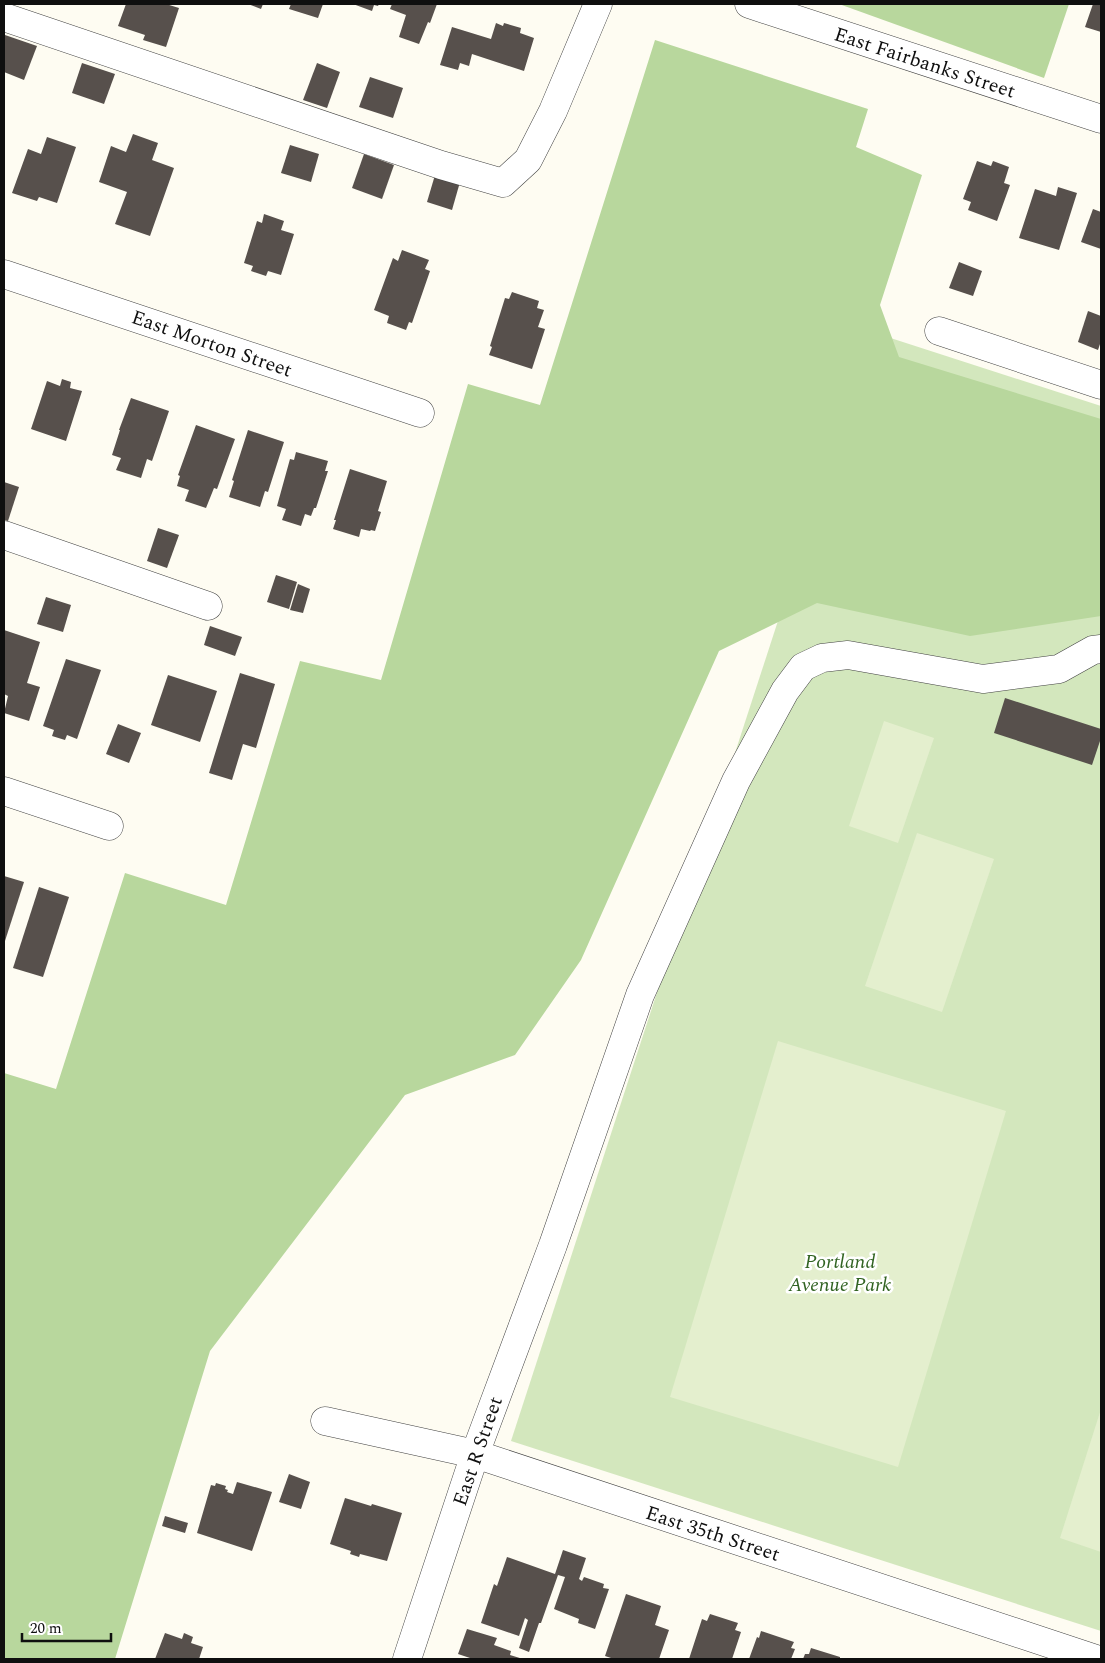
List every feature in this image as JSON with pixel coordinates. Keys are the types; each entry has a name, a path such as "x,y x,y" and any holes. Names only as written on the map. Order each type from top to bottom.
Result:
{"street":[{"path":"4,17 441,165 503,183 528,160 553,111 598,4"},
{"name":"East Fairbanks Street","path":"750,4 1101,120"},
{"name":"East Morton Street","path":"4,274 420,413"},
{"path":"940,331 1101,385"},
{"path":"4,535 208,606"},
{"name":"East R Street","path":"407,1659 474,1454 553,1244 640,995 736,781 785,691 803,667 822,658 848,655 983,679 1059,669 1093,650 1101,649"},
{"path":"4,791 108,826"},
{"name":"East 35th Street","path":"325,1421 474,1454 1096,1659"}],"green space":[{"path":"839,4 1069,4 1044,78"},
{"path":"655,40 868,109 856,147 922,175 880,305 899,357 1101,419 1101,616 970,636 817,603 719,651 581,960 515,1055 405,1095 210,1351 115,1659 4,1659 4,1073 56,1089 125,873 226,905 300,661 381,680 468,384 540,405"},
{"name":"Portland Avenue Park","path":"872,332 1101,406 1101,1631 511,1441"},
{"path":"884,721 934,738 898,843 849,826"},
{"path":"917,833 994,859 942,1012 865,986"},
{"path":"778,1041 1006,1111 898,1467 670,1397"},
{"path":"1101,1409 1101,1552 1060,1538"}],"building":[{"path":"126,4 166,4 179,8 166,47 143,40 145,35 118,26"},
{"path":"248,4 263,4 261,9"},
{"path":"291,4 323,4 318,18 289,9"},
{"path":"353,4 379,4 378,6 374,5 372,11"},
{"path":"392,4 437,4 419,44 399,37 406,15 390,9"},
{"path":"1093,4 1101,4 1101,32 1085,27"},
{"path":"496,23 503,26 504,23 521,28 520,33 534,38 524,71 472,54 469,66 460,63 458,70 440,65 452,27 491,39"},
{"path":"5,35 37,46 24,80 4,72"},
{"path":"82,63 115,74 104,104 72,93"},
{"path":"317,63 340,72 327,108 303,100"},
{"path":"370,77 403,88 393,118 359,107"},
{"path":"133,134 158,143 152,160 174,168 150,236 115,224 127,192 99,182 111,146 126,152"},
{"path":"47,137 76,147 57,203 39,197 37,201 12,193 28,149 41,154"},
{"path":"290,145 319,154 311,182 281,173"},
{"path":"364,154 394,165 382,199 352,188"},
{"path":"977,161 991,166 993,161 1009,167 1004,183 1010,185 997,221 968,210 971,202 963,199"},
{"path":"435,175 460,182 452,210 427,202"},
{"path":"1058,187 1077,193 1059,250 1019,238 1035,189 1056,196"},
{"path":"1093,209 1101,212 1101,249 1081,242"},
{"path":"264,214 284,221 281,230 294,234 281,275 268,271 266,276 251,271 253,266 244,263 257,221 262,223"},
{"path":"402,250 429,260 425,269 430,271 412,323 409,322 406,330 387,323 389,316 374,310 393,258 398,261"},
{"path":"959,262 982,271 973,296 949,288"},
{"path":"512,292 539,301 537,308 544,310 538,327 545,329 532,369 489,355 505,298 509,299"},
{"path":"1088,311 1101,316 1101,341 1098,350 1078,342"},
{"path":"62,379 71,382 70,388 82,391 66,441 31,429 47,381 60,386"},
{"path":"131,398 169,411 152,461 147,459 141,478 116,470 121,458 112,455"},
{"path":"196,425 235,439 217,489 214,488 206,508 185,501 189,490 177,486 180,476 178,475"},
{"path":"248,430 284,442 268,492 265,491 260,507 229,497 234,481 232,480"},
{"path":"296,452 328,461 325,471 328,471 316,508 314,508 311,516 305,514 301,526 282,520 286,509 277,506 290,459 294,460"},
{"path":"350,469 387,481 378,511 381,512 375,531 361,529 359,537 333,529"},
{"path":"4,482 19,487 8,521 4,520"},
{"path":"158,528 179,535 167,568 147,561"},
{"path":"276,575 297,582 289,609 267,602"},
{"path":"298,584 310,589 303,613 290,610"},
{"path":"46,597 71,605 63,632 37,624"},
{"path":"210,626 242,637 235,656 204,645"},
{"path":"4,630 40,642 27,683 40,687 29,721 4,713 8,696 4,694"},
{"path":"66,659 101,670 77,739 67,735 65,740 52,736 54,730 43,726"},
{"path":"240,673 275,684 256,748 243,744 232,780 209,773"},
{"path":"168,675 217,691 200,742 151,725"},
{"path":"1005,698 1101,729 1101,738 1092,765 994,733"},
{"path":"118,724 141,733 129,763 106,754"},
{"path":"4,876 24,882 4,944"},
{"path":"39,887 69,897 43,977 13,968"},
{"path":"289,1474 310,1482 301,1509 279,1502"},
{"path":"237,1482 272,1492 252,1551 197,1533 211,1485 215,1486 216,1483 226,1486 227,1492 233,1494"},
{"path":"345,1498 402,1513 387,1561 360,1554 359,1557 350,1554 351,1551 330,1544"},
{"path":"165,1516 188,1523 185,1533 162,1526"},
{"path":"563,1550 586,1558 579,1579 582,1581 584,1577 604,1584 603,1588 609,1589 595,1629 578,1623 579,1619 554,1609 565,1577 558,1575 529,1652 519,1648 528,1620 525,1618 519,1636 481,1623 494,1584 497,1586 507,1557 555,1574"},
{"path":"626,1594 661,1606 655,1625 669,1630 659,1659 611,1659 605,1656"},
{"path":"710,1614 738,1623 735,1630 741,1632 732,1659 689,1659 702,1619 707,1621"},
{"path":"467,1629 497,1638 494,1645 511,1651 510,1655 523,1659 473,1659 458,1654"},
{"path":"761,1631 794,1642 791,1648 795,1649 791,1659 749,1659"},
{"path":"165,1633 182,1639 184,1633 193,1637 191,1643 203,1647 199,1659 155,1659"},
{"path":"811,1648 840,1657 840,1659 803,1659 805,1654 809,1654"}]}
